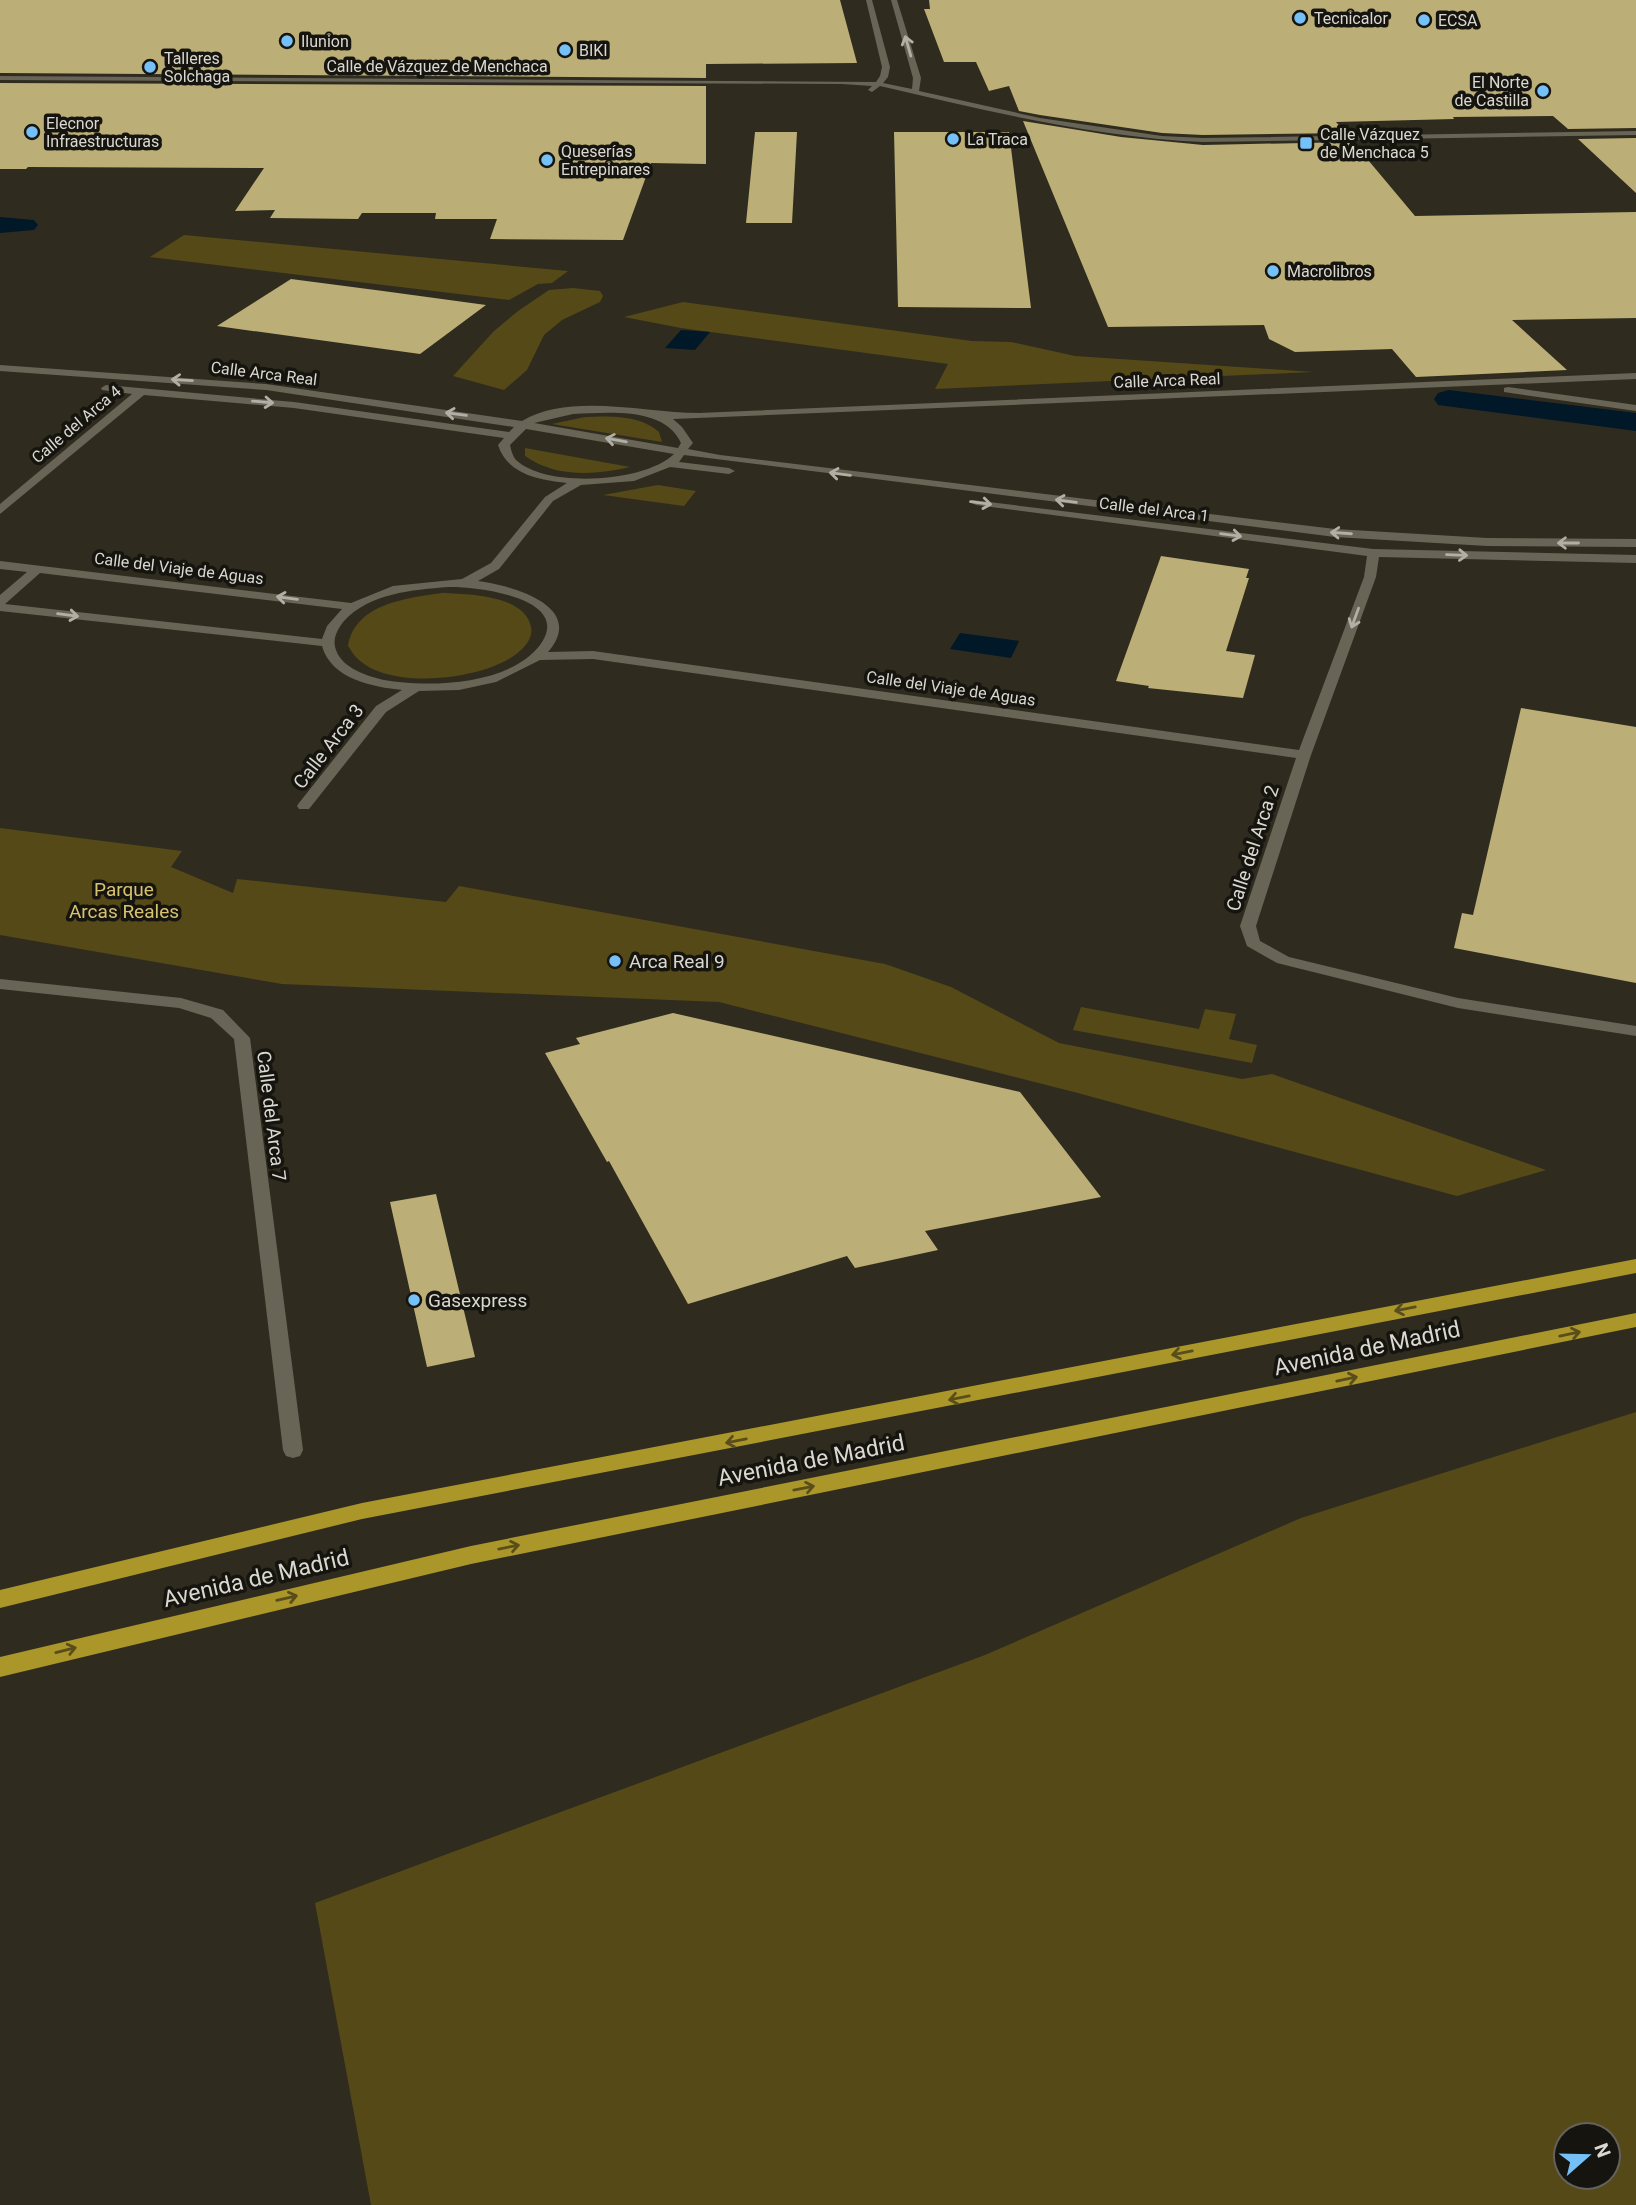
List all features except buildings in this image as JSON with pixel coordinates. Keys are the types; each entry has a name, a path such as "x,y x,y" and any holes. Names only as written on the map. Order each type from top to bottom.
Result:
{"main road":[{"name":"Avenida de Madrid","path":"0,1599 362,1511 759,1437 1636,1266"},
{"name":"Avenida de Madrid","path":"0,1667 471,1555 1636,1320"}],"street":[{"path":"869,0 886,67 875,87"},
{"path":"894,0 917,78 915,92"},
{"name":"Calle de Vázquez de Menchaca","path":"0,78 875,87 915,92 1101,132 1150,138 1203,140 1636,133"},
{"name":"Calle de Vázquez de Menchaca","path":"0,86 875,87"},
{"name":"Calle Arca Real","path":"0,368 266,387 524,424 684,452"},
{"name":"Calle Arca Real","path":"0,380 294,405 509,435 524,424 558,413 594,409 699,416 1636,376"},
{"path":"1476,384 1636,408"},
{"name":"Calle del Arca 4","path":"0,510 142,391"},
{"name":"Calle Arca Real","path":"656,415 674,424 699,416"},
{"path":"509,435 504,445 511,462 534,474 578,482 632,477 670,464 684,452 687,443 682,431 674,424"},
{"name":"Calle del Arca 1","path":"684,452 897,481 1335,533 1487,542 1636,543"},
{"name":"Calle del Arca 1","path":"670,464 1373,553 1636,559"},
{"path":"549,499 550,478"},
{"path":"465,583 495,566 549,499 578,482"},
{"name":"Calle del Arca 2","path":"1373,553 1370,577 1304,755 1248,926 1254,943 1283,960 1458,1003 1636,1031"},
{"name":"Calle del Viaje de Aguas","path":"0,565 354,607"},
{"path":"492,586 495,566"},
{"path":"0,604 38,569"},
{"path":"465,583 492,586 513,591 544,607 552,618 554,630 550,642 537,656 498,677 444,687 382,683 342,667 331,655 327,643 331,630 354,607 405,588 465,583"},
{"path":"0,604 327,643"},
{"name":"Calle del Viaje de Aguas","path":"550,642 593,656"},
{"name":"Calle del Viaje de Aguas","path":"537,656 593,656 1304,755"},
{"name":"Calle Arca 3","path":"381,709 382,683"},
{"name":"Calle Arca 3","path":"304,806 381,709 416,687"},
{"name":"Calle del Arca 7","path":"0,984 181,1003 217,1014 242,1038 293,1451"}],"green space":[{"path":"184,235 568,271 552,283 538,284 509,300 150,257"},
{"path":"573,288 600,291 603,296 600,302 562,320 544,335 527,370 504,390 453,376 494,331 518,311 549,290"},
{"path":"683,302 972,341 1011,342 1075,356 1313,372 935,389 948,364 681,328 624,317"},
{"path":"585,417 614,417 643,422 659,432 662,442 552,424"},
{"path":"525,448 630,467 590,473 563,471 537,463 525,456"},
{"path":"658,485 696,491 684,506 603,495"},
{"path":"442,593 466,594 507,602 527,616 531,627 529,640 516,654 497,665 457,676 434,678 391,675 372,669 357,658 348,646 353,632 371,612 398,601"},
{"name":"Parque Arcas Reales","path":"0,828 182,851 171,867 233,893 237,879 446,902 459,886 885,964 951,987 1059,1043 1242,1079 1272,1074 1546,1170 1457,1196 1074,1092 719,1002 282,984 0,935"},
{"path":"1081,1007 1199,1029 1205,1009 1236,1014 1229,1039 1257,1045 1252,1063 1073,1030"},
{"path":"1636,1412 1636,2205 371,2205 315,1903 985,1655 1301,1518"}],"water":[{"path":"681,330 710,332 695,350 665,348"},
{"path":"960,633 1019,641 1011,658 950,649"}],"waterway":[{"path":"0,225 25,225"},
{"path":"1449,399 1636,422"}],"place":[{"name":"Tecnicalor","path":"1300,18"},
{"name":"ECSA","path":"1424,20"},
{"name":"Ilunion","path":"287,41"},
{"name":"BIKI","path":"565,50"},
{"name":"Talleres Solchaga","path":"150,67"},
{"name":"El Norte de Castilla","path":"1543,91"},
{"name":"Elecnor Infraestructuras","path":"32,132"},
{"name":"La Traca","path":"953,139"},
{"name":"Calle Vázquez de Menchaca 5","path":"1306,143"},
{"name":"Queserías Entrepinares","path":"547,160"},
{"name":"Macrolibros","path":"1273,271"},
{"name":"Arca Real 9","path":"615,961"},
{"name":"Gasexpress","path":"414,1300"}]}
